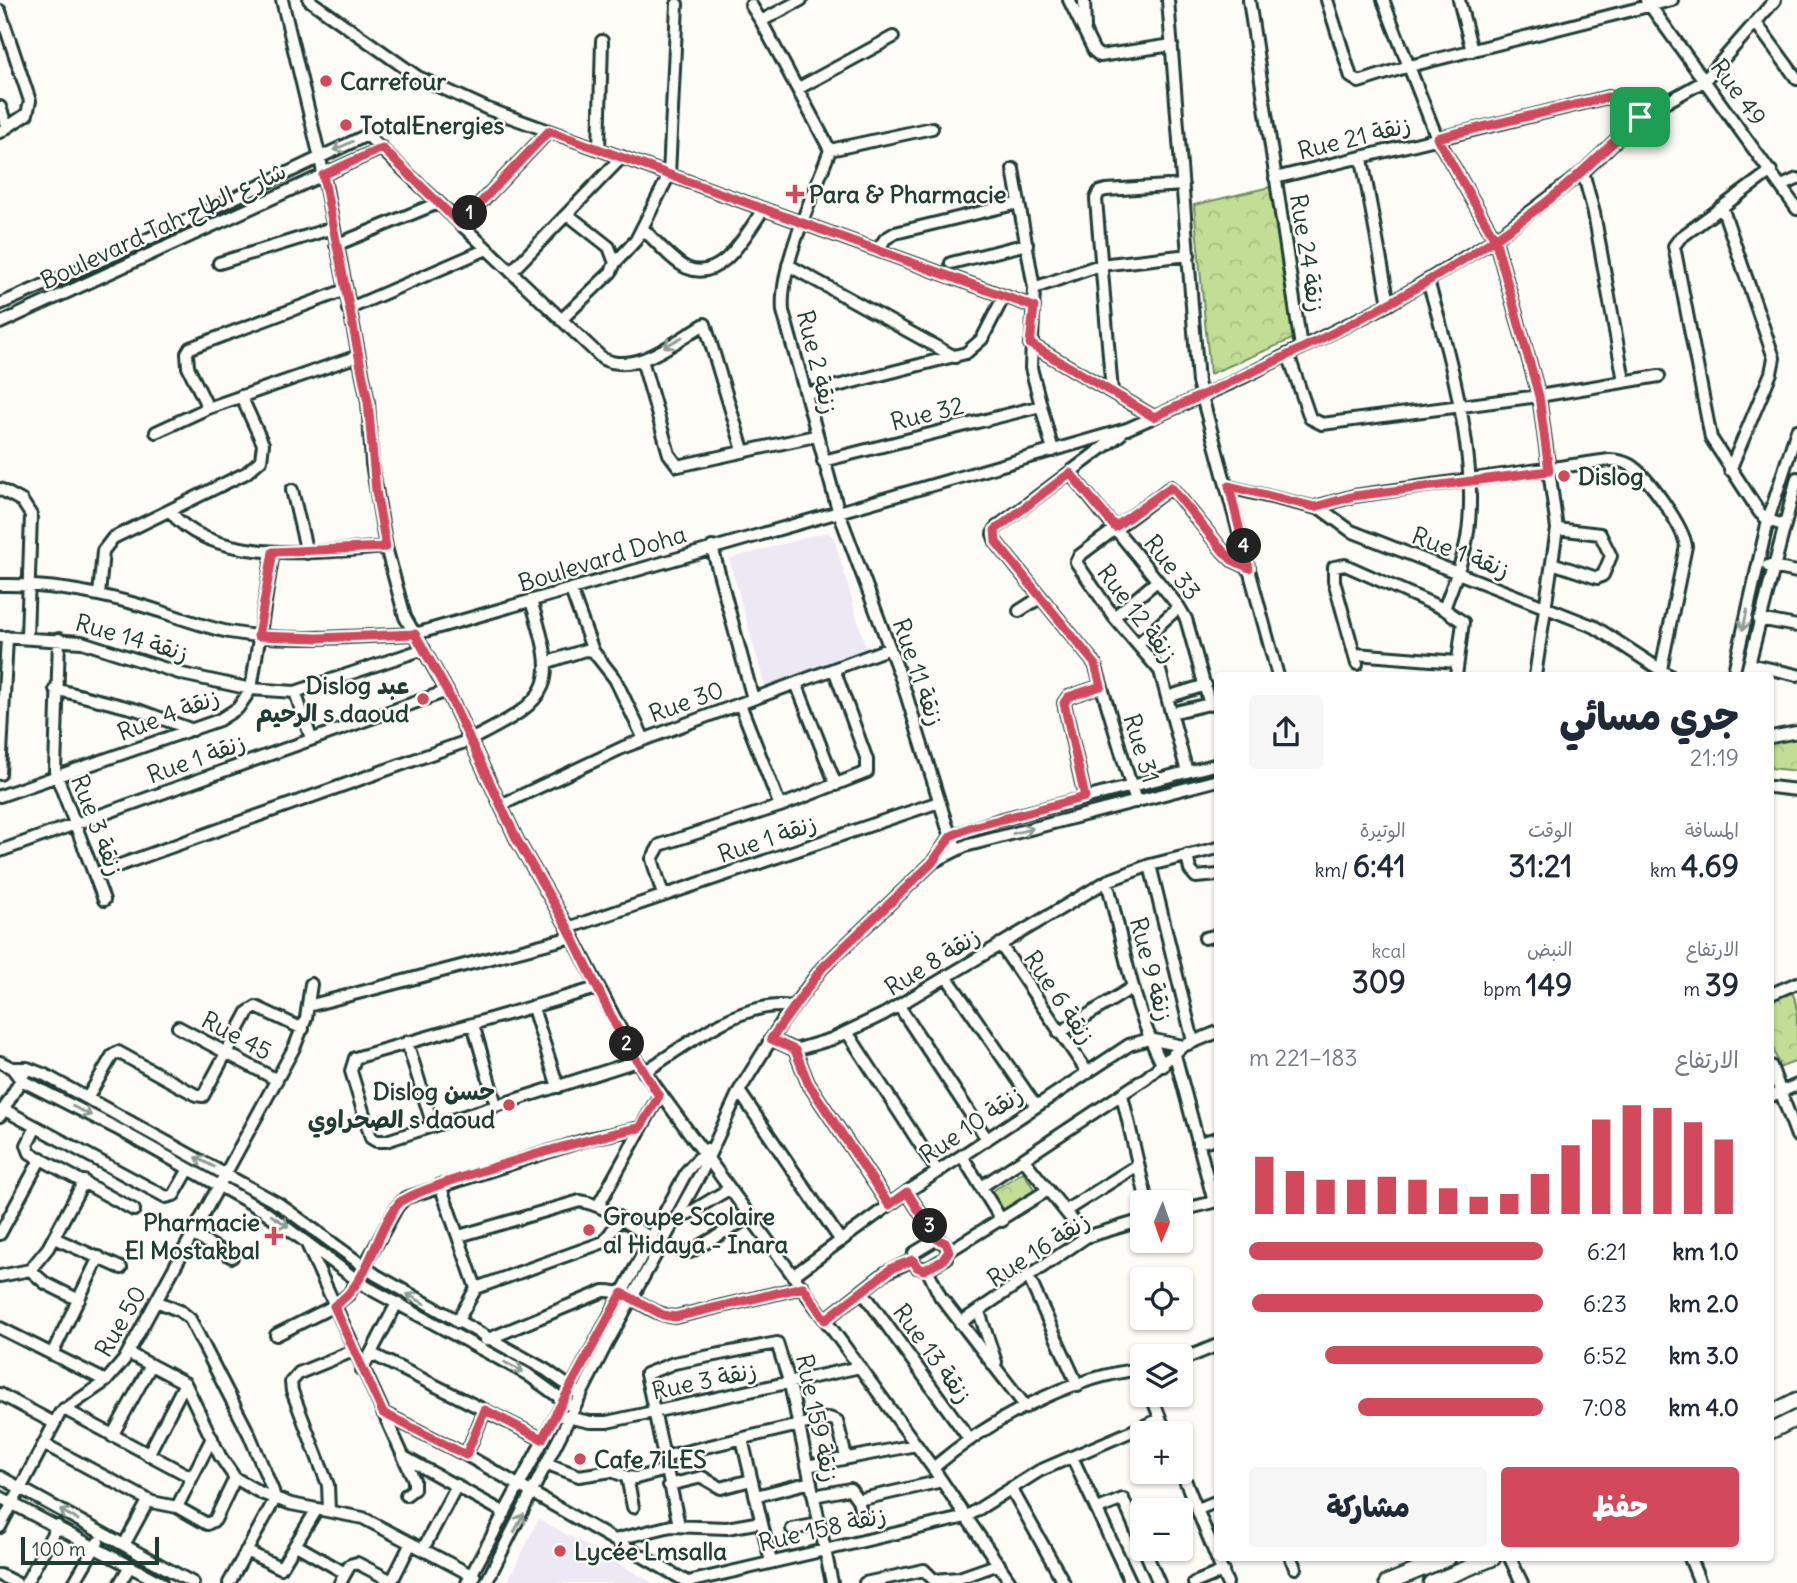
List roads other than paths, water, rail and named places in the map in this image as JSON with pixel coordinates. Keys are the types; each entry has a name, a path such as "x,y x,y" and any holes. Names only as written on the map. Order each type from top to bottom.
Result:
{"main road":[{"path":"1774,1412 1797,1400"},
{"path":"1774,1430 1797,1418"},
{"path":"1387,1583 1436,1561"},
{"path":"1431,1583 1486,1561"}],"street":[{"path":"282,0 320,158 368,402 374,477 398,598 472,739 501,805 637,1061 659,1096 708,1152 729,1189 803,1287 1012,1583"},
{"path":"309,0 418,77 488,109 1034,307"},
{"path":"761,21 801,0"},
{"path":"1069,0 1094,51 1104,57 1172,45"},
{"path":"1084,0 1085,33"},
{"path":"1168,0 1198,382 1229,486 1277,672"},
{"name":"Rue 24 زنقة","path":"1249,0 1301,347"},
{"path":"1327,0 1352,80 1359,82 1648,2 1672,0"},
{"path":"1382,0 1406,67 1437,138 1495,239 1539,396 1557,529 1536,672"},
{"path":"1459,0 1472,51"},
{"name":"Rue 49","path":"1648,2 1797,209"},
{"name":"Boulevard Doha","path":"0,585 29,584 99,595 206,626 258,636 318,638 415,634 838,510 1127,429 1203,396 1389,304 1495,239 1583,172 1640,117 1704,81 1756,23 1769,3"},
{"path":"561,320 611,272 615,263 636,240 669,175 677,4"},
{"path":"751,5 799,88 830,150 932,128"},
{"path":"0,11 30,101 27,114 4,130 0,107"},
{"path":"1756,23 1797,79"},
{"path":"799,88 893,37"},
{"path":"599,149 602,41"},
{"name":"Rue 21 زنقة","path":"1275,178 1362,159 1608,97 1626,102 1640,117"},
{"path":"460,224 549,131"},
{"name":"Boulevard Tah شارع الطاح","path":"0,304 125,250 367,135 382,148 0,323"},
{"path":"382,148 603,359 619,365 642,360 705,324 743,450"},
{"name":"Rue 2 زنقة","path":"830,150 788,265 781,296 815,436 838,510"},
{"path":"511,272 622,157"},
{"path":"1362,159 1389,304"},
{"path":"1013,169 1034,288 1031,368 1053,451"},
{"path":"1771,171 1679,238 1674,246 1710,438 1730,470 1768,520 1783,525"},
{"path":"1583,172 1594,214 1624,381"},
{"path":"1782,186 1797,179"},
{"path":"1112,392 1096,199 1099,192 1183,186"},
{"path":"336,245 438,203"},
{"path":"878,250 885,239 895,233 1019,203"},
{"path":"1722,207 1774,358 1771,373 1730,470"},
{"path":"642,228 686,268 701,271 715,268 732,254 764,210"},
{"path":"567,214 609,247 615,263"},
{"path":"219,263 333,228"},
{"path":"951,263 1027,244"},
{"path":"348,309 487,249"},
{"path":"1034,288 1100,265 1189,255"},
{"path":"788,265 955,357"},
{"path":"1428,281 1452,367 1468,481 1468,536 1444,609"},
{"path":"208,408 188,368 187,353 190,348 345,290"},
{"path":"806,394 966,353 982,339 1004,296"},
{"path":"1030,344 1154,417"},
{"path":"1288,354 1314,422 1322,424 1539,396 1659,376"},
{"path":"156,432 208,408 358,356"},
{"path":"642,360 673,464 685,466 743,450 815,436"},
{"path":"99,595 106,544 246,473 261,460 262,444 240,396"},
{"name":"Rue 32","path":"823,461 1041,406"},
{"path":"1070,473 1127,429"},
{"path":"1734,672 1768,520 1797,429"},
{"path":"1315,507 1354,496 1549,471 1609,460 1629,464 1650,486 1683,535 1686,552 1665,672"},
{"name":"Rue 33","path":"1070,473 1179,607 1186,619 1214,703"},
{"name":"Rue 31","path":"1070,473 997,527 993,534 996,542 1095,664 1136,802"},
{"path":"1767,672 1747,670 1797,478"},
{"name":"Rue 1 زنقة","path":"1229,486 1315,507 1331,514 1351,531 1601,630 1665,672"},
{"path":"1115,527 1171,487 1223,551 1232,560 1249,568"},
{"path":"0,489 23,501 30,512 27,637"},
{"path":"292,490 307,553"},
{"name":"Rue 11 زنقة","path":"838,510 890,648 939,802 957,849"},
{"path":"170,511 185,528 202,537 273,552 307,553 386,547"},
{"name":"Rue 12 زنقة","path":"1115,527 1079,556 1076,562 1114,617 1139,643 1160,671 1187,772"},
{"path":"1552,563 1597,578 1603,575 1611,556 1600,534 1557,529"},
{"path":"712,547 753,699"},
{"path":"251,689 273,552"},
{"path":"1758,564 1797,572"},
{"path":"1456,672 1463,622 1444,609 1345,565 1334,567 1334,581 1356,659 1457,662"},
{"path":"1114,617 1157,581"},
{"path":"571,590 593,651 615,679 644,739"},
{"path":"1019,611 1041,597"},
{"path":"95,874 472,739 529,708 544,679 548,662 531,601"},
{"path":"1139,643 1179,607"},
{"path":"1759,619 1797,626"},
{"path":"0,774 4,637"},
{"name":"Rue 14 زنقة","path":"4,637 59,639 93,645 182,674 251,689"},
{"name":"Rue 3 زنقة","path":"59,639 55,689 57,777 104,900"},
{"name":"Rue 30","path":"501,805 644,739 890,648"},
{"name":"Rue 4 زنقة","path":"0,796 230,715 244,702 251,689 295,692 424,649"},
{"path":"548,662 584,650 593,651"},
{"path":"663,895 653,863 657,848 836,785 862,775 867,769 834,669"},
{"path":"1774,673 1797,675"},
{"path":"796,683 836,785"},
{"path":"1167,697 1206,685"},
{"path":"1085,797 1064,703 1068,697 1101,686"},
{"path":"55,689 138,709 193,730"},
{"name":"Rue 1 زنقة","path":"0,851 447,691"},
{"path":"295,692 311,738"},
{"path":"1171,713 1214,703"},
{"path":"740,704 780,806"},
{"path":"1774,736 1797,732"},
{"path":"657,1240 673,1222 739,1091 792,1007 828,961 932,863 951,836 969,828 1214,765"},
{"path":"932,863 957,849 1214,781"},
{"path":"1774,788 1797,790"},
{"name":"Rue 1 زنقة","path":"570,932 663,895 939,802"},
{"name":"Rue 8 زنقة","path":"795,1050 847,1032 899,1006 1107,880 1150,865 1214,849"},
{"path":"1187,855 1190,870 1196,877 1214,875"},
{"path":"1150,865 1194,1041"},
{"name":"Rue 9 زنقة","path":"1107,880 1133,987 1149,1039 1163,1066"},
{"path":"308,1006 570,932"},
{"path":"1205,938 1214,936"},
{"name":"Rue 6 زنقة","path":"1000,944 1088,1073"},
{"path":"946,976 1035,1107"},
{"path":"1774,993 1797,983"},
{"name":"Rue 50","path":"0,1527 54,1423 64,1409 106,1381 128,1353 303,1029 311,984"},
{"path":"1059,1033 1133,987"},
{"path":"597,988 367,1053 351,1062 353,1079 373,1140 382,1142 637,1061"},
{"path":"644,1072 743,1014 768,1006 792,1007"},
{"path":"899,1006 987,1139"},
{"path":"88,1097 115,1053 124,1054 201,1097 252,1008 262,1008 303,1029"},
{"path":"533,1008 558,1087"},
{"path":"473,1024 496,1105"},
{"name":"Rue 45","path":"178,1027 277,1080"},
{"path":"847,1032 938,1172"},
{"path":"981,1187 1122,1095 1163,1066 1183,1046 1214,1034"},
{"path":"771,1039 795,1050 808,1083 889,1205"},
{"path":"1149,1039 1183,1046"},
{"name":"Rue 10 زنقة","path":"794,1275 907,1192 1129,1045 1149,1039"},
{"path":"407,1042 433,1126"},
{"path":"1175,1055 1214,1195"},
{"path":"0,1062 12,1068 27,1068 88,1097 226,1173 293,1212 365,1268 581,1395"},
{"path":"12,1068 21,1080 219,1186 305,1239 358,1281 396,1305 533,1377 564,1399 571,1413"},
{"path":"27,1068 2,1113 36,1127 166,1197 174,1195 189,1170"},
{"path":"1797,1085 1775,1095 1797,1136"},
{"path":"739,1091 841,1241"},
{"path":"1122,1095 1144,1190"},
{"path":"598,1206 659,1096"},
{"path":"36,1127 27,1148 134,1210"},
{"path":"276,1335 334,1306 349,1294 400,1202 440,1185 601,1136 640,1128"},
{"path":"1198,1143 1214,1139"},
{"path":"469,1579 570,1387 627,1295 657,1240 687,1171 708,1152"},
{"path":"962,1156 1002,1221"},
{"path":"0,1234 41,1158"},
{"path":"1024,1160 1086,1237"},
{"name":"Rue 16 زنقة","path":"1065,1211 1138,1165"},
{"path":"0,1276 30,1269 54,1238 84,1181"},
{"path":"440,1185 476,1288"},
{"path":"673,1222 729,1189"},
{"path":"913,1260 917,1267 927,1269 942,1261 949,1251 1002,1221 1048,1190"},
{"path":"907,1192 937,1239 946,1243 949,1251"},
{"path":"458,1236 567,1202 585,1201 657,1240 692,1252 750,1217"},
{"path":"1194,1207 1214,1202"},
{"path":"457,1322 476,1288 603,1243 620,1219"},
{"name":"Rue 16 زنقة","path":"960,1323 1086,1237 1130,1224"},
{"path":"193,1235 232,1257"},
{"path":"54,1238 121,1268"},
{"path":"305,1239 353,1351 415,1483 414,1489 406,1495"},
{"path":"825,1320 892,1268 913,1260 917,1250 937,1239"},
{"path":"53,1352 99,1257"},
{"path":"30,1269 45,1283 79,1300"},
{"path":"927,1269 933,1286 1026,1407"},
{"path":"1029,1278 1078,1386"},
{"path":"479,1349 488,1338 598,1292 627,1295 663,1315 675,1317 803,1287"},
{"name":"Rue 13 زنقة","path":"862,1291 970,1440"},
{"path":"128,1353 185,1383 235,1478 275,1499 363,1518 423,1549 469,1579 485,1583 533,1496 627,1295"},
{"path":"156,1301 180,1311 190,1319 250,1434 275,1499"},
{"path":"362,1370 396,1305"},
{"path":"979,1312 997,1367"},
{"path":"0,1328 53,1352 106,1381"},
{"name":"Rue 159 زنقة","path":"654,1413 646,1379 649,1371 769,1343 780,1344 832,1583"},
{"path":"1193,1355 1214,1347"},
{"path":"329,1510 328,1485 294,1398 291,1382 299,1373 353,1351"},
{"path":"372,1354 542,1439"},
{"path":"112,1436 151,1365"},
{"name":"Rue 3 زنقة","path":"556,1414 571,1413 598,1422 654,1413 860,1367"},
{"path":"933,1468 970,1440 1026,1407 1113,1374 1130,1372"},
{"path":"148,1455 185,1383"},
{"path":"0,1394 54,1423"},
{"path":"966,1517 1011,1488 1072,1457 1160,1419 1156,1407"},
{"path":"64,1409 191,1477"},
{"path":"466,1455 485,1410"},
{"path":"383,1413 466,1455 533,1496 689,1583"},
{"path":"654,1413 679,1525"},
{"path":"663,1457 834,1419 846,1457"},
{"path":"177,1507 212,1438"},
{"path":"742,1439 771,1562"},
{"path":"44,1444 148,1501 177,1507 212,1524 235,1478"},
{"path":"807,1466 916,1445"},
{"path":"404,1457 505,1513"},
{"path":"1072,1457 1131,1583"},
{"path":"548,1464 573,1475 612,1471 627,1478 666,1470"},
{"path":"0,1477 193,1583"},
{"path":"670,1485 702,1477 721,1488 751,1480"},
{"path":"627,1478 633,1507"},
{"path":"858,1500 942,1481"},
{"path":"756,1496 811,1482"},
{"path":"1187,1484 1214,1548"},
{"path":"423,1549 457,1485"},
{"path":"1011,1488 1064,1583"},
{"path":"814,1496 854,1490 862,1518"},
{"path":"0,1497 161,1583"},
{"path":"229,1583 275,1499"},
{"path":"1098,1509 1123,1499 1130,1516"},
{"path":"124,1545 148,1501"},
{"path":"1198,1508 1214,1502"},
{"path":"246,1551 280,1569 317,1509"},
{"name":"Rue 158 زنقة","path":"689,1583 966,1517"},
{"path":"614,1540 679,1525 727,1528 761,1522"},
{"path":"792,1529 819,1524"},
{"path":"26,1583 57,1526"},
{"path":"74,1583 103,1534"},
{"path":"296,1545 343,1578 357,1563 392,1582 411,1544"},
{"path":"1149,1561 1159,1583"},
{"path":"1219,1561 1227,1583"},
{"path":"1512,1561 1520,1578"},
{"path":"1691,1561 1700,1583"},
{"path":"865,1583 924,1570 935,1580 959,1580 999,1564"},
{"path":"120,1583 130,1566"},
{"path":"1194,1583 1223,1571"},
{"path":"0,1575 16,1583"}],"place":[{"name":"Carrefour","path":"326,81"},
{"name":"TotalEnergies","path":"346,125"},
{"name":"Para & Pharmacie","path":"795,194"},
{"name":"Dislog","path":"1564,476"},
{"name":"Dislog عبد الرحيم s daoud","path":"423,699"},
{"name":"Dislog حسن الصحراوي s daoud","path":"509,1105"},
{"name":"Groupe Scolaire al Hidaya - Inara","path":"589,1230"},
{"name":"Pharmacie El Mostakbal","path":"274,1236"},
{"name":"Cafe 7iLES","path":"580,1459"},
{"name":"Lycée Lmsalla","path":"560,1551"}]}
